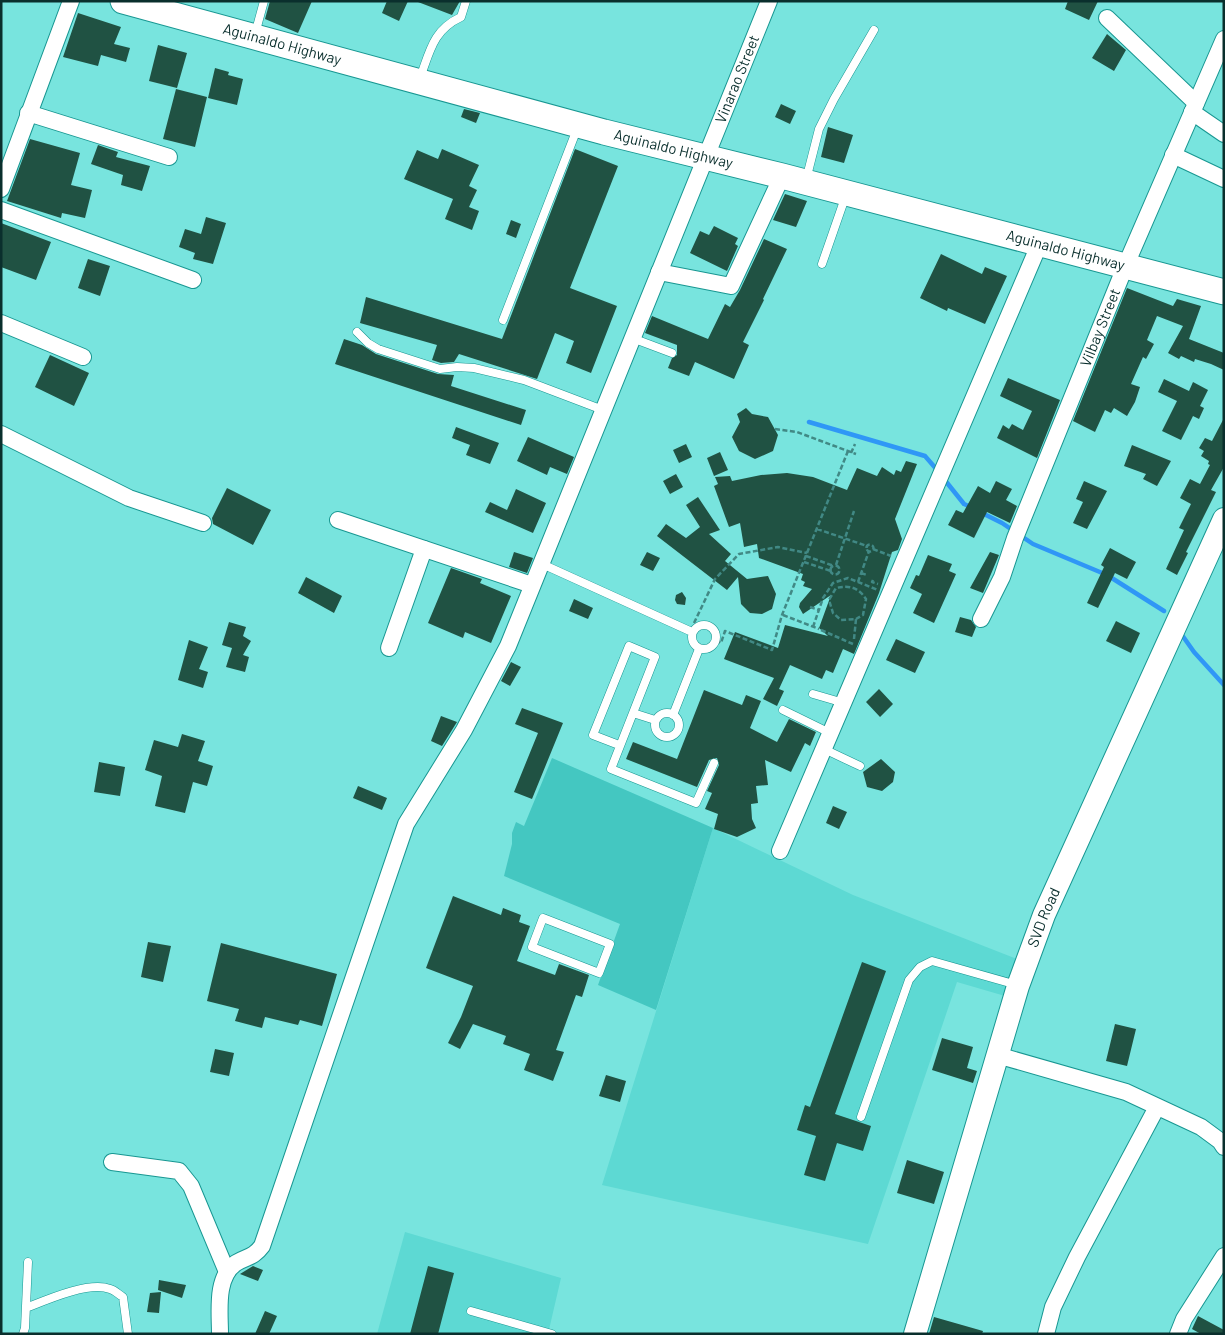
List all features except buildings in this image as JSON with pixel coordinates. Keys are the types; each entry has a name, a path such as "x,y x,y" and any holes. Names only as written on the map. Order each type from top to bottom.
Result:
{"main road":[{"name":"Aguinaldo Highway","path":"123,1 253,38 579,125 794,179 1039,245 1224,292"},
{"name":"SVD Road","path":"915,1334 1018,986 1044,916 1224,519"}],"street":[{"path":"1,189 71,1"},
{"name":"Vinarao Street","path":"227,1272 236,1264 254,1256 262,1246 406,824 464,730 508,646 769,1"},
{"path":"1107,18 1194,107 1224,134"},
{"name":"Vilbay Street","path":"981,618 1002,577 1018,532 1125,267 1172,154 1224,39"},
{"path":"28,113 169,157"},
{"path":"1172,154 1224,179"},
{"path":"658,272 731,286 794,179"},
{"path":"1,210 193,280"},
{"path":"780,851 1039,245"},
{"path":"1,323 83,356"},
{"path":"1,434 129,498 203,523"},
{"path":"338,520 532,586"},
{"path":"389,648 424,549"},
{"path":"997,1055 1126,1092 1201,1127 1224,1147"},
{"path":"1046,1334 1053,1307 1157,1107"},
{"path":"112,1162 178,1170 191,1186 227,1272 221,1288 220,1334"},
{"path":"1178,1334 1184,1319 1224,1256"}],"lane":[{"path":"253,38 264,1"},
{"path":"419,81 436,36 448,23 461,17 466,1"},
{"path":"794,179 834,99 874,30"},
{"path":"503,320 579,125"},
{"path":"822,264 847,193"},
{"path":"357,332 368,343 378,349 440,370 457,367 474,368 524,380 603,410"},
{"path":"632,338 672,353"},
{"path":"542,564 691,632"},
{"path":"691,632 698,626 710,626 715,632 716,640 711,647 699,649"},
{"path":"691,632 692,640 699,649"},
{"path":"619,745 593,735 629,646 655,657 611,769 696,803 714,763"},
{"path":"672,715 699,649"},
{"path":"813,694 844,703"},
{"path":"783,710 830,733"},
{"path":"632,713 656,720"},
{"path":"665,713 672,715 678,721 678,729 670,737 662,737 656,732 656,720 665,713"},
{"path":"824,749 860,766"},
{"path":"543,918 610,944 600,973 532,947 543,918"},
{"path":"861,1116 909,980 920,967 932,961 1018,986"},
{"path":"14,1334 24,1331 28,1262"},
{"path":"26,1308 58,1296 92,1287 110,1288 123,1297 128,1334"},
{"path":"471,1311 552,1334"}],"path":[{"path":"775,429 797,432 856,454"},
{"path":"716,640 721,643 726,631 772,650 782,615 817,529 855,444"},
{"path":"831,571 845,539 854,511"},
{"path":"817,529 867,546 872,545 873,549 896,558"},
{"path":"858,582 869,551 867,546"},
{"path":"691,632 714,579 739,554 778,547 789,547 835,565 840,570 836,574"},
{"path":"869,551 873,549"},
{"path":"804,562 831,571 836,574 839,581"},
{"path":"862,573 867,575"},
{"path":"813,627 819,610 833,583 848,578 882,592"},
{"path":"846,585 860,590 866,599 863,615 856,619 841,620 833,613 830,600 836,588 846,585"},
{"path":"810,607 819,610"},
{"path":"782,615 853,644 856,619"},
{"path":"815,621 821,623"}],"shaded area":[{"path":"552,758 713,828 656,1010 598,985 620,924 504,876 512,844 512,833 516,822 524,826"},
{"path":"713,828 853,895 1017,959 1005,996 957,982 868,1244 602,1185"},
{"path":"405,1232 561,1278 548,1334 377,1334"}],"waterway":[{"path":"809,422 925,456 938,471"},
{"path":"944,479 964,504 971,507"},
{"path":"980,512 1002,523 1033,544 1107,575 1164,611"},
{"path":"1182,635 1194,652 1224,685"}]}
